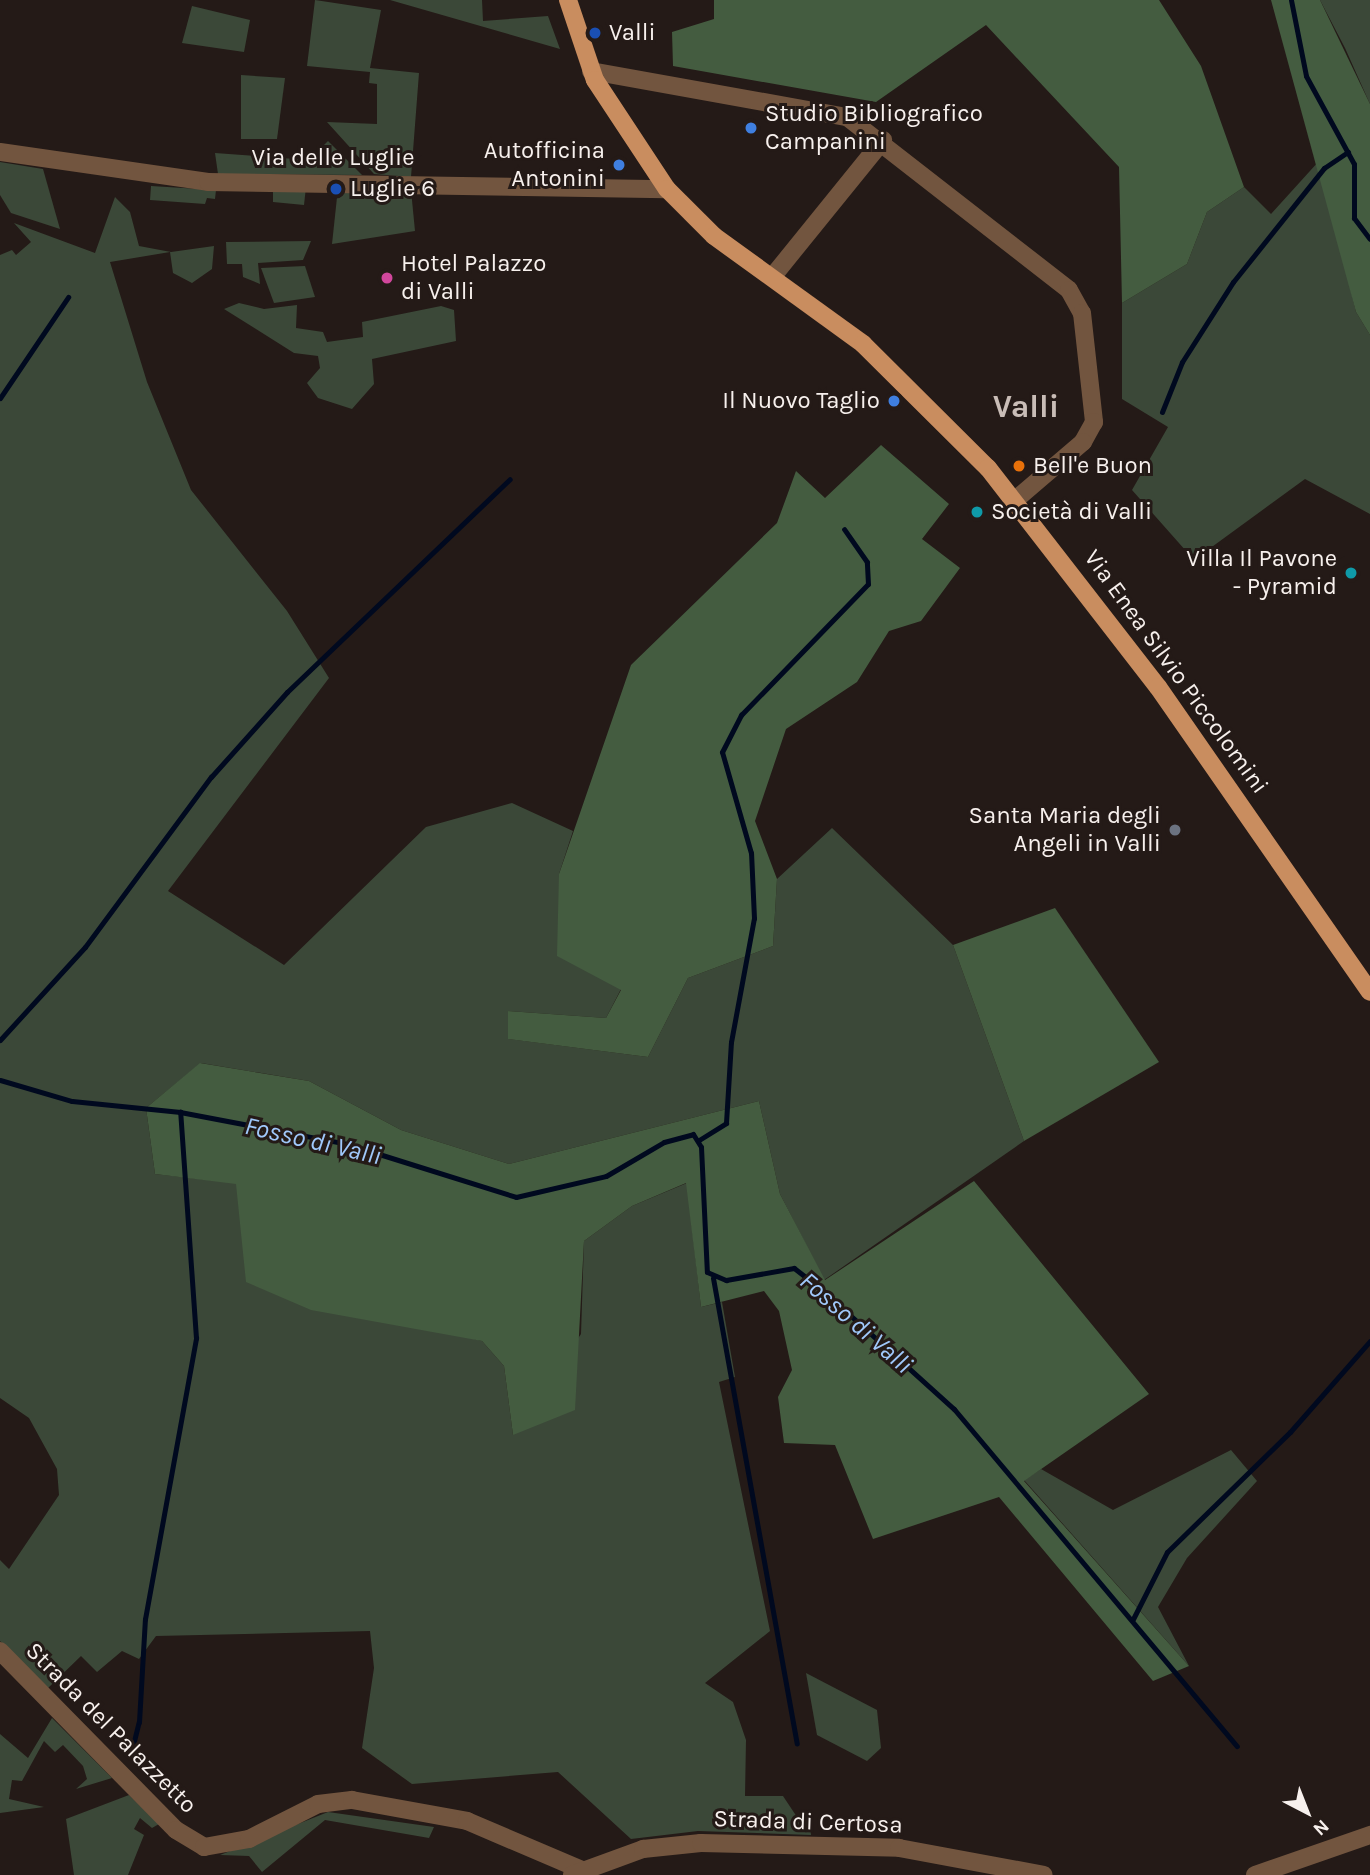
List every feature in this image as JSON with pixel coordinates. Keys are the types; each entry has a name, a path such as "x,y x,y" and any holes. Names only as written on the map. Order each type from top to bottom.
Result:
{"main road":[{"name":"Via Enea Silvio Piccolomini","path":"568,0 591,71 667,189 714,236 774,276 891,369 1015,500 1244,806 1370,992"}],"street":[{"path":"591,71 841,115 883,140 1063,284 1080,306 1091,430 1015,500"},
{"path":"774,276 883,140"},
{"name":"Via delle Luglie","path":"0,152 208,182 667,189"},
{"name":"Strada del Palazzetto","path":"0,1651 176,1830 204,1847 249,1839 318,1804 352,1800 467,1821 578,1873"},
{"path":"1255,1875 1370,1835"},
{"name":"Strada di Certosa","path":"578,1873 643,1849 701,1843 899,1848 1044,1875"}],"green space":[{"path":"315,0 381,10 370,68 419,73 411,177 374,174 327,122 377,124 377,84 369,83 370,72 307,66"},
{"path":"390,0 482,0 483,21 548,16 560,49"},
{"path":"714,0 1159,0 1201,66 1244,187 1207,212 1187,264 1122,303 1119,167 986,25 876,102 673,66 672,32 714,19"},
{"path":"1271,0 1320,0 1370,104 1370,335 1356,312"},
{"path":"1320,0 1370,0 1370,104 1345,48"},
{"path":"192,6 250,20 244,52 182,43"},
{"path":"241,75 285,78 277,139 241,139"},
{"path":"328,141 362,175 218,174 215,153 309,160"},
{"path":"1319,161 1356,312 1370,335 1370,514 1305,479 1194,560 1132,490 1168,427 1122,399 1122,303 1187,264 1207,212 1244,187 1271,214"},
{"path":"0,162 43,169 60,229 11,213 0,195"},
{"path":"151,186 216,190 215,199 207,198 205,204 150,200"},
{"path":"306,187 304,205 273,202 273,188"},
{"path":"338,188 411,190 415,231 332,244"},
{"path":"115,197 130,212 139,246 171,252 214,246 212,269 192,283 173,273 170,252 110,262 147,382 191,490 287,611 329,678 168,891 284,965 426,827 512,803 573,831 559,874 621,989 606,1018 508,1011 509,1039 648,1057 688,978 773,946 777,879 832,828 953,945 1024,1141 824,1280 780,1194 759,1101 509,1164 401,1130 309,1081 201,1063 146,1108 155,1174 236,1183 435,1329 482,1341 504,1366 513,1435 581,1334 584,1241 632,1206 687,1183 701,1307 722,1302 735,1377 719,1382 770,1631 705,1683 733,1702 746,1740 745,1796 783,1796 797,1817 809,1816 811,1835 698,1831 631,1839 558,1772 412,1784 362,1748 374,1668 370,1631 156,1636 139,1659 122,1651 97,1672 81,1656 46,1690 0,1641 0,1560 9,1569 59,1495 57,1469 29,1418 0,1398 0,255 12,250 16,255 31,242 14,223 95,253"},
{"path":"311,241 303,260 258,263 260,284 243,277 242,264 227,264 226,242"},
{"path":"305,266 315,297 274,303 261,268"},
{"path":"239,303 264,309 297,305 296,328 323,332 327,342 363,337 362,322 441,306 454,310 456,341 372,359 374,384 352,409 318,398 307,383 320,368 318,356 294,353 224,309"},
{"path":"881,445 949,504 922,539 960,568 921,621 889,631 857,682 786,729 755,821 777,879 773,946 688,978 648,1057 508,1039 508,1011 606,1018 621,990 557,956 559,874 631,665 777,523 796,471 825,498"},
{"path":"1055,908 1159,1062 1024,1141 953,945"},
{"path":"200,1063 309,1081 401,1130 509,1164 759,1101 780,1194 825,1280 974,1181 1149,1394 1024,1481 1189,1666 1153,1681 999,1497 873,1539 835,1445 784,1443 778,1397 792,1370 779,1311 764,1291 701,1307 686,1183 632,1206 584,1241 575,1410 513,1435 504,1366 482,1341 311,1310 246,1282 236,1184 155,1174 146,1108"},
{"path":"1231,1450 1257,1481 1187,1558 1158,1607 1189,1666 1024,1480 1041,1469 1113,1510"},
{"path":"806,1673 877,1710 881,1748 867,1761 817,1735"},
{"path":"52,1718 112,1778 76,1789 87,1779 83,1766 63,1745 55,1752 44,1741 22,1781 12,1780 9,1799 44,1807 0,1813 0,1734 28,1758"},
{"path":"129,1795 159,1824 152,1828 140,1818 134,1829 144,1835 128,1875 74,1875 66,1819"},
{"path":"328,1812 434,1827 429,1838 325,1820 262,1872 249,1856 220,1855"}],"waterway":[{"path":"1291,0 1306,76 1354,164 1354,218 1370,239"},
{"path":"1162,412 1182,362 1233,282 1324,168 1348,152"},
{"path":"0,398 68,297"},
{"path":"0,1040 85,947 211,777 287,692 510,479"},
{"path":"699,1140 726,1123 731,1042 754,918 751,853 722,752 741,715 868,584 867,562 844,529"},
{"name":"Fosso di Valli","path":"0,1080 72,1101 180,1112 347,1144 516,1197 606,1176 664,1142 693,1134 701,1147 707,1272 726,1280 794,1268 820,1288 954,1409 1237,1746"},
{"path":"131,1753 139,1722 145,1619 196,1338 180,1112"},
{"path":"713,1278 797,1743"},
{"path":"1133,1619 1167,1552 1290,1432 1370,1341"}],"place":[{"name":"Valli","path":"595,33"},
{"name":"Studio Bibliografico Campanini","path":"751,128"},
{"name":"Autofficina Antonini","path":"619,165"},
{"name":"Luglie 6","path":"336,189"},
{"name":"Hotel Palazzo di Valli","path":"387,278"},
{"name":"Il Nuovo Taglio","path":"894,401"},
{"name":"Bell'e Buon","path":"1019,466"},
{"name":"Società di Valli","path":"977,512"},
{"name":"Villa Il Pavone - Pyramid","path":"1351,573"},
{"name":"Santa Maria degli Angeli in Valli","path":"1175,830"}],"district":[{"name":"Valli","path":"1026,407"}]}
